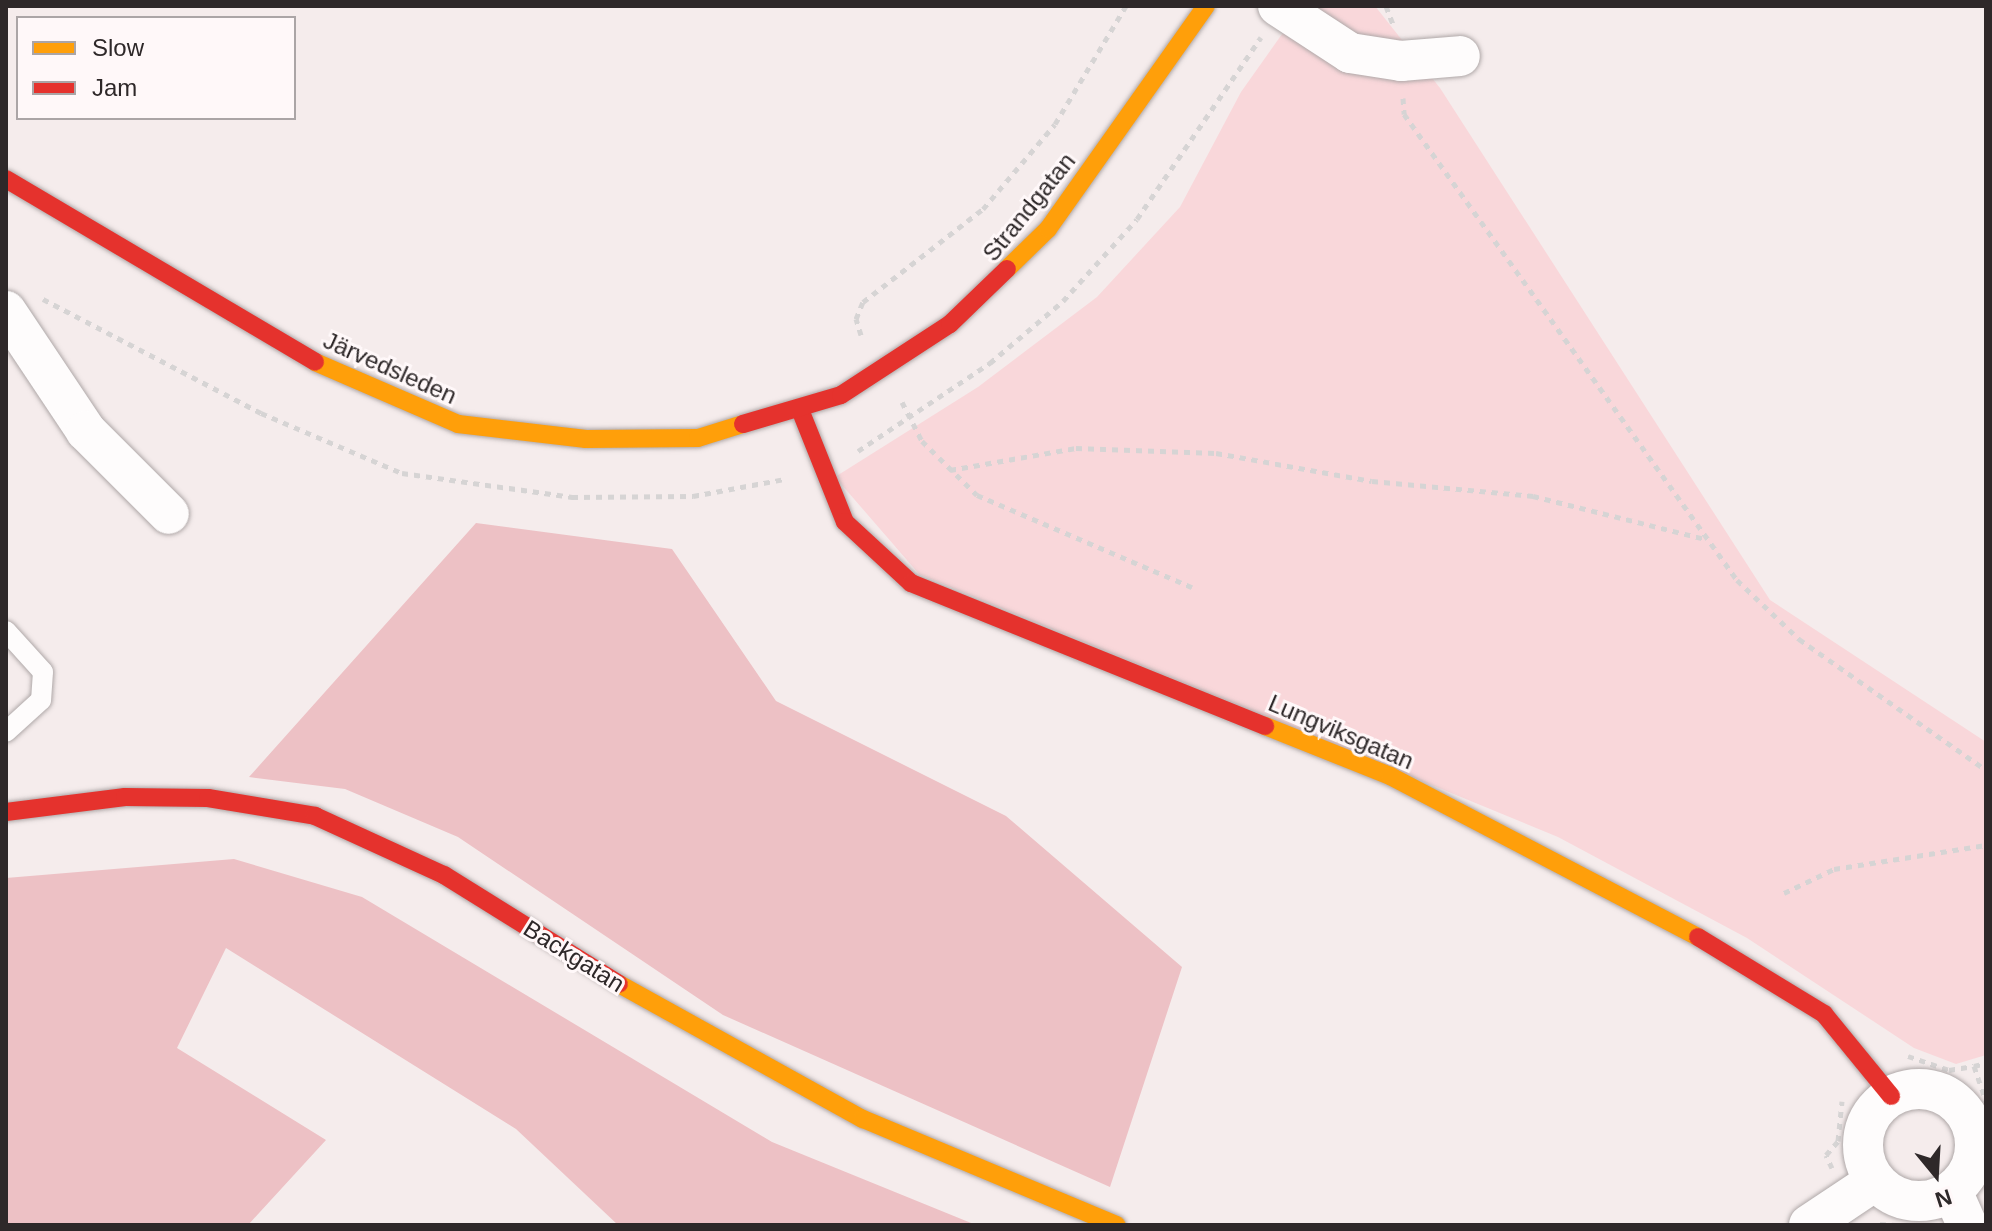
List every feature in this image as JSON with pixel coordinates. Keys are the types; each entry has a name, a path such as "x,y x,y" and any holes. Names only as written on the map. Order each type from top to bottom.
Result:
{"street":[{"name":"Strandgatan","path":"801,412 883,370 950,324 1048,229 1206,6"},
{"path":"1279,7 1350,53 1401,61 1460,56"},
{"name":"Järvedsleden","path":"6,179 326,369 458,424 586,439 698,438 801,412"},
{"path":"18,302 86,431 169,514"},
{"name":"Lungviksgatan","path":"801,412 821,470 845,522 911,583 1390,776 1655,911 1824,1014 1891,1096"},
{"name":"Backgatan","path":"6,812 125,797 208,798 315,816 444,875 667,1014 863,1119 1117,1225"},
{"path":"1908,1090 1943,1094 1978,1113 1976,1150 1959,1208 1920,1202 1875,1181 1866,1163 1866,1125 1891,1096 1908,1090"},
{"path":"1809,1225 1875,1181"}],"lane":[{"path":"6,631 43,672 41,700 6,732"}],"path":[{"path":"1126,6 1055,124 983,209 863,302 859,331 911,417 949,471 977,495 1192,587"},
{"path":"18,302 261,413 402,473 572,497 693,496 821,470 911,417 1063,301 1137,219 1279,7"},
{"path":"1401,61 1404,114 1707,540 1799,639 1986,770"},
{"path":"949,471 1076,448 1216,453 1372,481 1533,496 1707,540"},
{"path":"1784,893 1834,869 1986,845"},
{"path":"1974,1066 1986,1063"}],"shaded area":[{"path":"1302,6 1375,6 1440,88 1770,600 1986,742 1986,1055 1956,1064 1914,1048 1747,938 1558,837 919,574 835,477 978,387 1097,297 1180,207 1241,92"},
{"path":"476,523 672,549 776,701 1006,816 1182,967 1110,1187 723,1015 458,837 345,789 249,777"},
{"path":"234,859 362,897 772,1142 976,1225 618,1225 516,1129 226,948 177,1048 326,1140 248,1225 6,1225 6,878"}],"traffic: slow":[{"path":"1007,269 1048,229 1206,6"},
{"path":"315,362 458,424 586,439 698,438 743,424"},
{"path":"1265,726 1390,776 1698,937"},
{"path":"619,984 863,1119 1117,1225"}],"traffic: jam":[{"path":"6,179 315,362"},
{"path":"743,424 841,395 950,324 1007,269"},
{"path":"801,412 845,522 911,583 1265,726"},
{"path":"6,812 125,797 208,798 315,816 444,875 619,984"},
{"path":"1698,937 1824,1014 1891,1096"}]}
